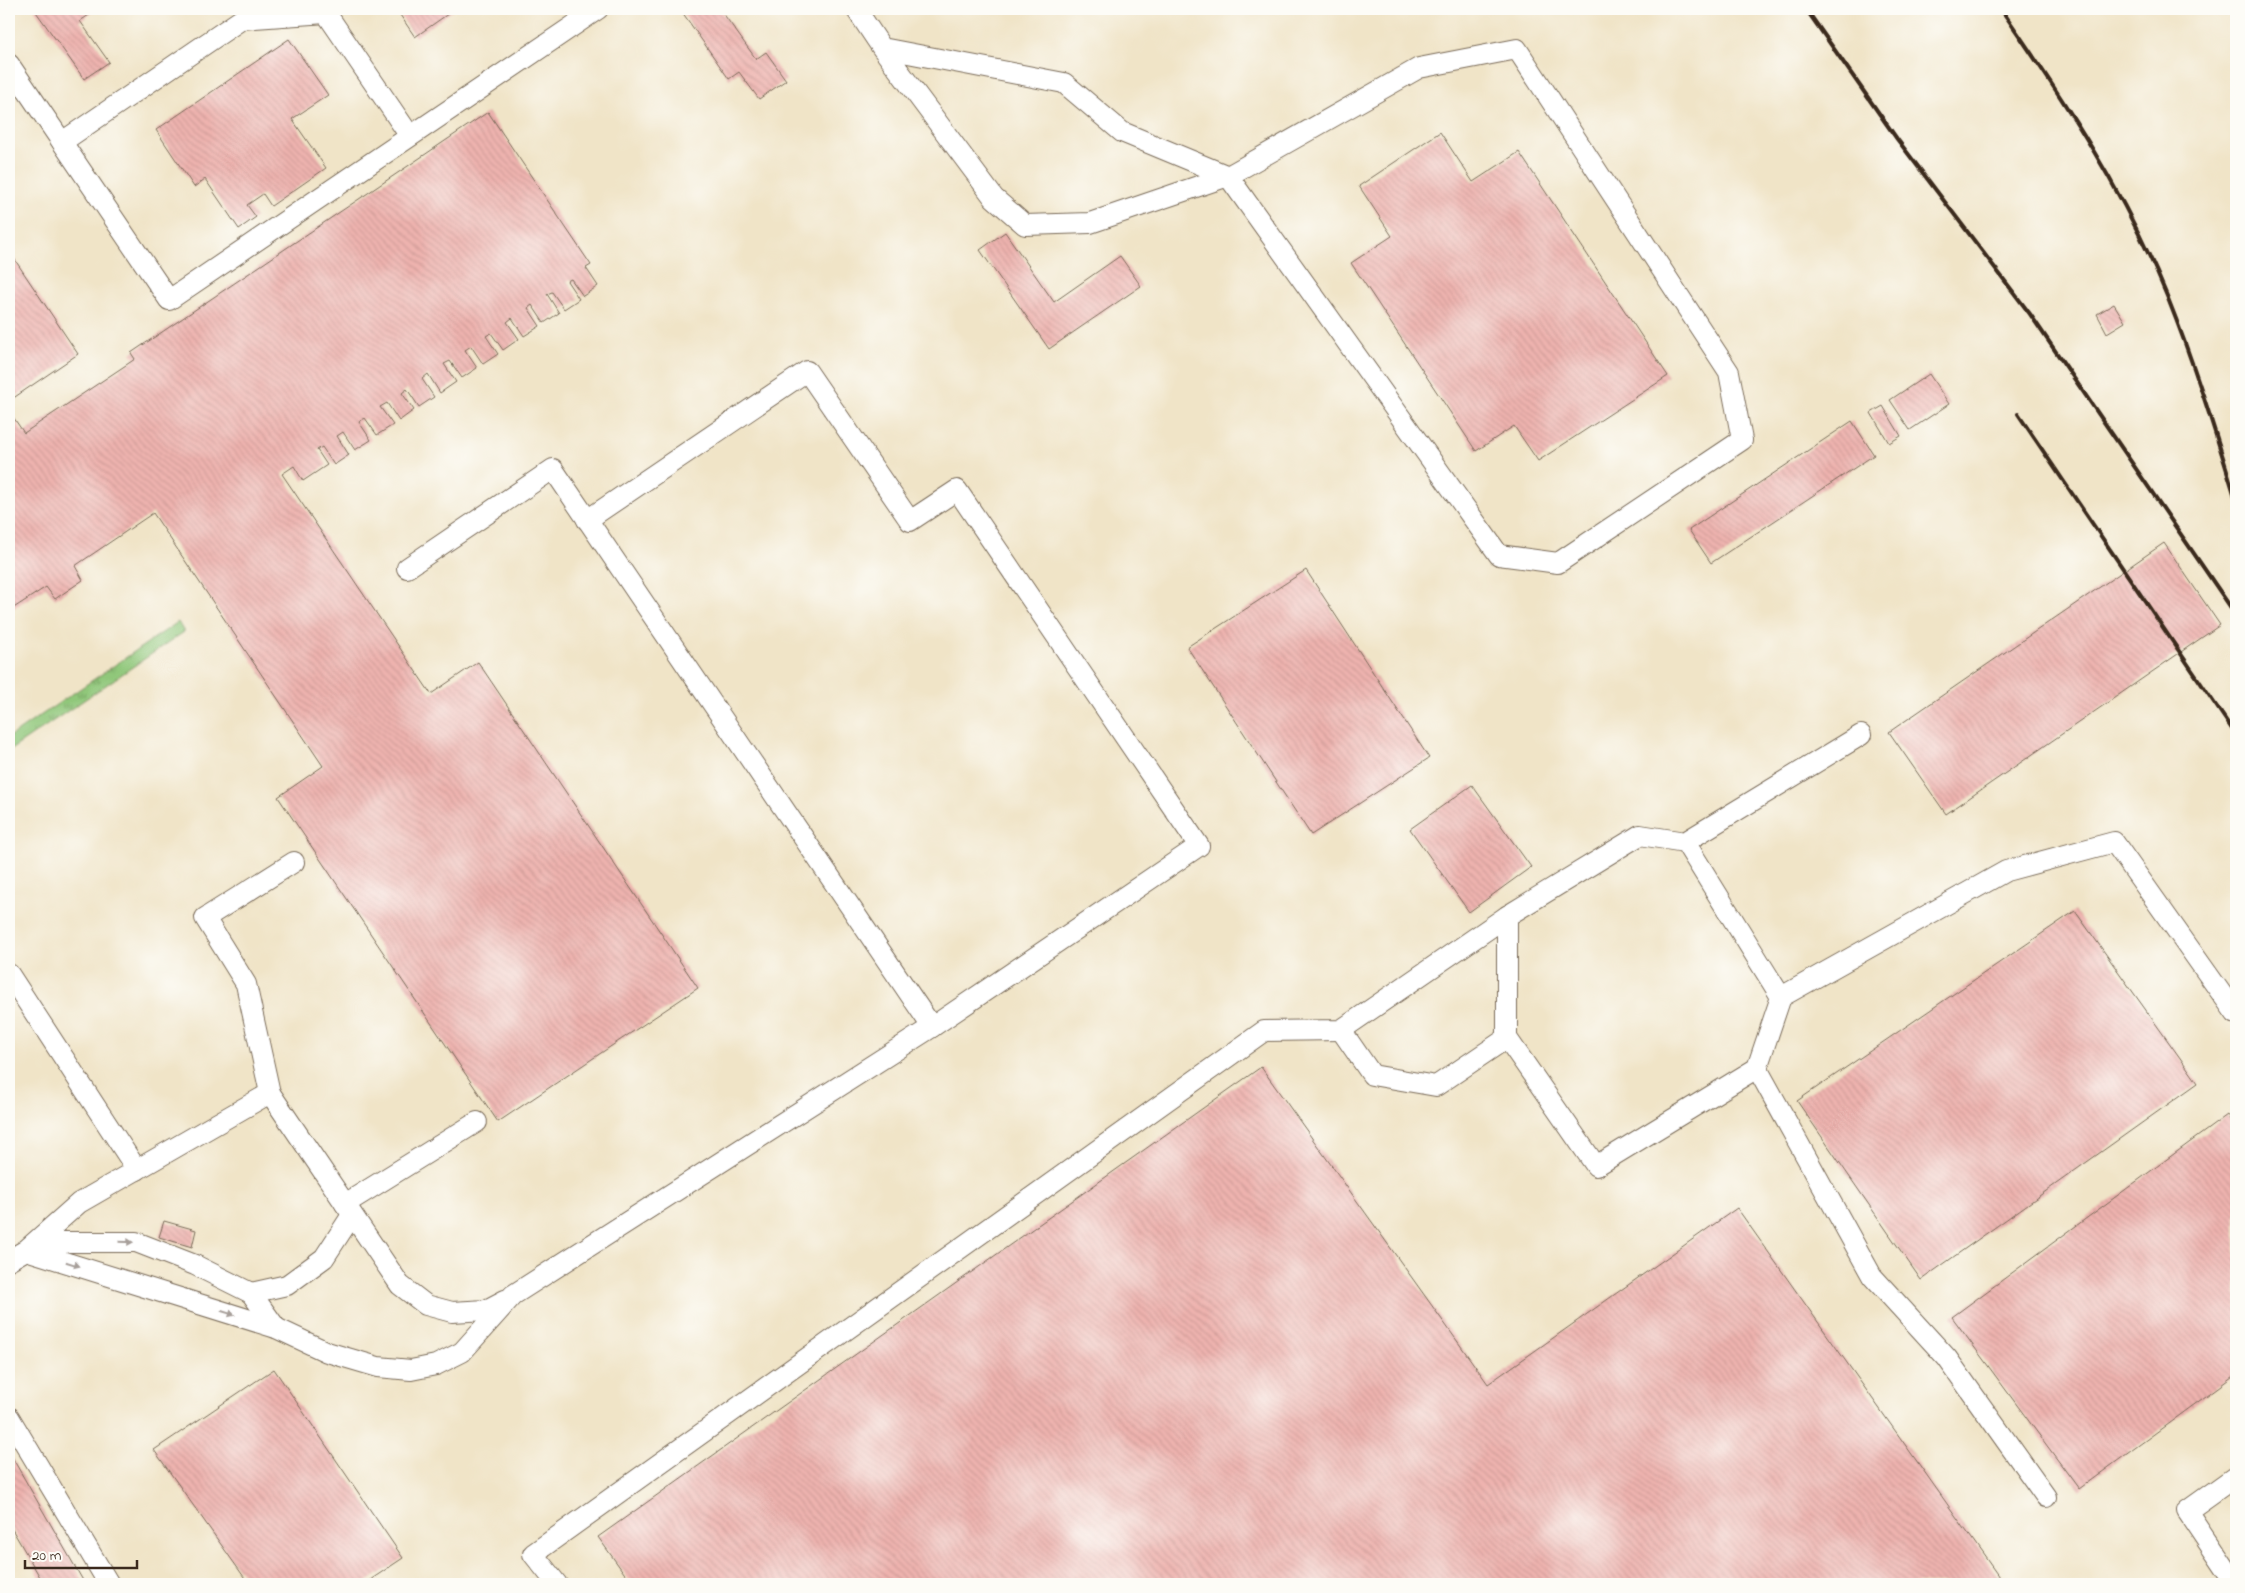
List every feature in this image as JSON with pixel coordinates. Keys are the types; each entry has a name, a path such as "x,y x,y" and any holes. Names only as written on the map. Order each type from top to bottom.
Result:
{"lane":[{"path":"9,64 169,300 598,9"},
{"path":"856,9 882,48 994,198 1025,225 1090,223 1228,176 1419,68 1517,49 1729,372 1742,440 1558,563 1500,555 1228,176 1122,132 1064,83 882,48"},
{"path":"62,142 242,19 326,11 410,136"},
{"path":"294,862 205,918 246,984 270,1093 400,1285 426,1305 452,1312 486,1310 513,1295 932,1027 1199,846 956,490 910,521 807,371 587,520"},
{"path":"408,568 553,469 932,1027"},
{"path":"557,1584 533,1554 1264,1031 1341,1030 1507,916 1640,835 1685,842 1861,735"},
{"path":"1685,842 1781,997"},
{"path":"1507,916 1507,1038 1596,1166 1757,1068 1781,997 2006,870 2114,842 2236,1014"},
{"path":"9,974 137,1170"},
{"path":"1341,1030 1372,1074 1436,1086 1507,1038"},
{"path":"1757,1068 1872,1276 1947,1358 2046,1497"},
{"path":"9,1260 26,1250 79,1203 270,1093"},
{"path":"251,1294 287,1285 324,1258 348,1209 477,1122"},
{"path":"26,1250 50,1242 136,1242 195,1265 251,1294 276,1328"},
{"path":"26,1250 276,1328 327,1352 378,1367 411,1370 436,1365 462,1352 513,1295"},
{"path":"9,1417 109,1584"},
{"path":"2236,1476 2188,1511 2236,1584"}],"green space":[{"path":"178,622 184,632 9,751 9,737"}],"building":[{"path":"34,9 98,9 80,21 109,62 84,79"},
{"path":"396,9 455,9 415,37"},
{"path":"680,9 720,9 756,59 766,52 786,80 759,99 739,72 729,79"},
{"path":"289,39 328,95 292,119 326,168 271,206 263,194 247,205 256,217 239,229 205,179 194,187 156,130"},
{"path":"488,112 591,265 586,268 598,286 583,296 571,279 567,281 579,299 564,309 552,292 547,294 559,313 544,323 532,305 528,308 540,326 524,336 512,318 507,322 519,339 503,350 491,333 486,336 498,354 483,364 471,346 465,350 477,368 462,378 450,361 444,364 456,382 440,393 428,374 422,379 434,397 419,407 407,389 402,393 414,410 399,421 387,403 380,407 393,425 377,435 365,418 359,422 371,440 355,450 343,432 337,436 349,455 334,465 322,447 317,450 327,465 303,481 294,466 282,474 431,694 478,662 698,988 498,1122 278,797 323,766 153,513 75,566 83,580 55,599 46,587 9,611 9,411 24,433 135,359 131,353"},
{"path":"1440,132 1473,182 1519,152 1668,376 1538,461 1514,426 1476,451 1351,263 1392,236 1359,186"},
{"path":"1005,232 1054,302 1120,256 1141,286 1049,349 980,250"},
{"path":"9,251 78,354 9,401"},
{"path":"2114,304 2125,322 2107,333 2097,314"},
{"path":"1929,374 1949,404 1910,430 1890,400"},
{"path":"1883,406 1901,436 1889,443 1871,413"},
{"path":"1852,421 1874,455 1711,563 1689,530"},
{"path":"2164,543 2220,625 1946,814 1889,732"},
{"path":"1306,570 1429,758 1311,835 1187,647"},
{"path":"1472,785 1531,867 1469,912 1410,829"},
{"path":"2075,911 2198,1083 1921,1280 1797,1101"},
{"path":"1261,1067 1488,1384 1737,1208 2004,1584 632,1584 598,1537"},
{"path":"2227,1115 2236,1128 2236,1374 2079,1489 1952,1317"},
{"path":"164,1221 196,1230 192,1247 159,1237"},
{"path":"274,1369 403,1558 364,1584 249,1584 154,1450"},
{"path":"9,1452 85,1584 44,1584 9,1524"}],"railway":[{"path":"1806,9 1897,139 2030,314 2236,615"},
{"path":"2001,9 2048,78 2092,148 2132,220 2167,296 2186,346 2236,500"},
{"path":"2018,414 2236,735"}]}
